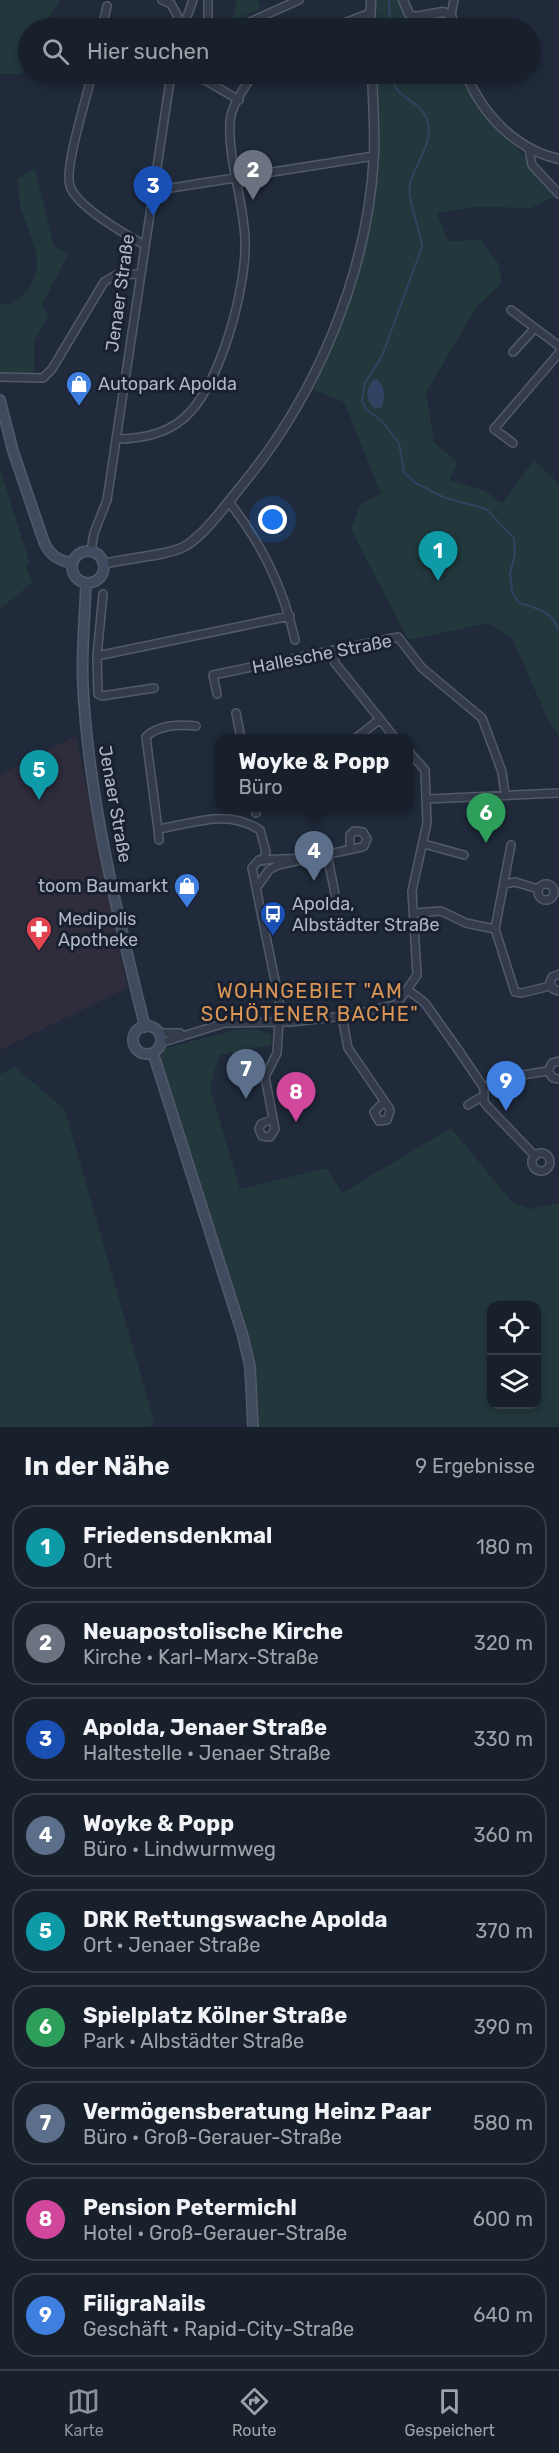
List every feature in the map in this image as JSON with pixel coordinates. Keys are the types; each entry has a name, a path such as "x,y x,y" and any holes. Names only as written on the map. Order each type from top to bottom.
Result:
{"main road":[{"path":"0,400 13,451 44,542 50,553 60,560 72,563"},
{"path":"91,551 99,556 103,564 99,578 86,583 75,576 72,563 77,555 91,551"},
{"name":"Jenaer Straße","path":"86,583 83,686 90,761 124,944 144,1027"},
{"path":"153,1053 142,1053 135,1046 134,1036 144,1027 150,1027 160,1038 153,1053 199,1192 247,1354 252,1383 253,1427"}],"street":[{"path":"162,0 171,4 180,18"},
{"path":"186,18 193,0"},
{"path":"207,0 208,18"},
{"path":"258,18 299,0"},
{"path":"370,18 371,0"},
{"path":"403,0 409,14 414,17 442,12 451,15"},
{"path":"452,18 454,0"},
{"path":"104,18 107,6"},
{"path":"359,18 370,14"},
{"path":"90,84 70,165 69,184 78,200 145,245"},
{"name":"Jenaer Straße","path":"91,551 94,533 107,500 139,274 169,84"},
{"path":"214,84 239,100"},
{"path":"116,439 150,435 182,420 201,397 212,376 238,304 244,265 245,241 230,121 248,84"},
{"path":"103,564 186,546 229,502 289,420 317,368 335,327 356,265 368,211 374,156 372,84"},
{"path":"471,84 476,96 498,124 529,150 555,158"},
{"path":"529,150 532,165 559,194"},
{"path":"152,191 374,156"},
{"path":"0,376 43,378 52,369 104,282 116,274 139,274"},
{"path":"511,310 559,346"},
{"path":"513,352 535,328"},
{"path":"513,443 494,429 559,353"},
{"path":"229,502 264,552 284,594 295,640"},
{"path":"104,594 97,656 96,687 98,693 102,696 154,688"},
{"path":"97,656 290,616"},
{"name":"Hallesche Straße","path":"217,694 213,675 398,637 422,668 482,718 502,772 505,794"},
{"path":"332,652 335,663 392,734"},
{"path":"236,713 240,734"},
{"path":"361,734 380,720"},
{"path":"159,840 146,737 155,730 183,725 195,726"},
{"path":"160,1038 225,1023 279,1023 342,1016 397,1004 417,975 418,963 413,880 424,844 428,799 425,770 413,757"},
{"path":"428,799 559,793"},
{"path":"158,829 219,817 252,825 260,830 263,837 266,852 263,861"},
{"path":"424,844 464,855"},
{"path":"511,845 495,929 515,992 522,993 550,986 559,991"},
{"path":"257,887 269,870 278,865 350,849"},
{"path":"327,854 337,904"},
{"path":"273,1119 265,1077 277,1053 280,1005 252,865 256,861 294,857 308,858"},
{"path":"263,861 269,870"},
{"path":"505,884 514,882 538,889"},
{"path":"414,913 441,911 466,923 495,929"},
{"path":"550,986 552,977 559,974"},
{"path":"408,990 425,1003 499,1120 535,1156"},
{"path":"342,1016 348,1048 384,1102"},
{"path":"548,1071 552,1063 559,1061"},
{"path":"468,1104 503,1078 548,1071"},
{"path":"548,1071 553,1078 559,1079"}],"shaded area":[{"path":"76,736 127,988 0,1050 0,775"}],"green space":[{"path":"0,0 61,0 48,18 18,18 18,74 0,74"},
{"path":"236,0 257,0 261,8 241,18 234,18"},
{"path":"375,0 400,0 411,18 374,18"},
{"path":"377,84 465,84 478,107 517,148 556,196 531,208 476,207 437,213 448,241 481,240 498,263 502,283 476,308 426,393 434,442 457,462 450,480 485,491 502,503 534,460 559,484 559,735 549,722 512,638 488,623 408,640 351,529 360,505 381,493 344,402 312,389 346,305 364,245 376,185 379,125"},
{"path":"35,169 54,246 68,254 42,305 48,317 34,341 34,380 0,379 0,303 10,305 23,295 32,284 36,274 35,251 21,208 17,179"},
{"path":"0,469 30,564 26,564 32,583 0,609"},
{"path":"239,1029 259,1030 271,1035 271,1045 219,1055 210,1088 240,1189 327,1168 342,1193 451,1128 512,1202 531,1209 559,1203 559,1427 259,1427 256,1364 248,1331 160,1056 162,1049"},
{"path":"15,1067 65,1110 154,1421 150,1427 0,1427 0,1074"}],"water":[{"path":"377,379 382,386 384,396 382,407 375,409 369,402 367,391 373,380"}],"waterway":[{"path":"389,0 390,18"},
{"path":"394,84 402,95 420,109 428,123 428,138 410,184 412,206 422,247 382,356 365,383 362,401 366,409 382,421 399,443 404,472 414,482 443,497 486,509 514,538 515,554 510,574 512,592 519,603 548,614 559,630"}],"place":[{"name":"Neuapostolische Kirche","path":"253,200"},
{"name":"Apolda, Jenaer Straße","path":"153,216"},
{"name":"Autopark Apolda","path":"79,407"},
{"name":"Friedensdenkmal","path":"438,581"},
{"name":"DRK Rettungswache Apolda","path":"39,800"},
{"name":"Spielplatz Kölner Straße","path":"486,843"},
{"name":"Woyke & Popp","path":"314,881"},
{"name":"toom Baumarkt","path":"187,909"},
{"name":"Apolda, Albstädter Straße","path":"273,937"},
{"name":"Medipolis Apotheke","path":"39,952"},
{"name":"Vermögensberatung Heinz Paar","path":"246,1099"},
{"name":"FiligraNails","path":"506,1111"},
{"name":"Pension Petermichl","path":"296,1122"}],"district":[{"name":"WOHNGEBIET \"AM SCHÖTENER BACHE\"","path":"310,1002"}]}
